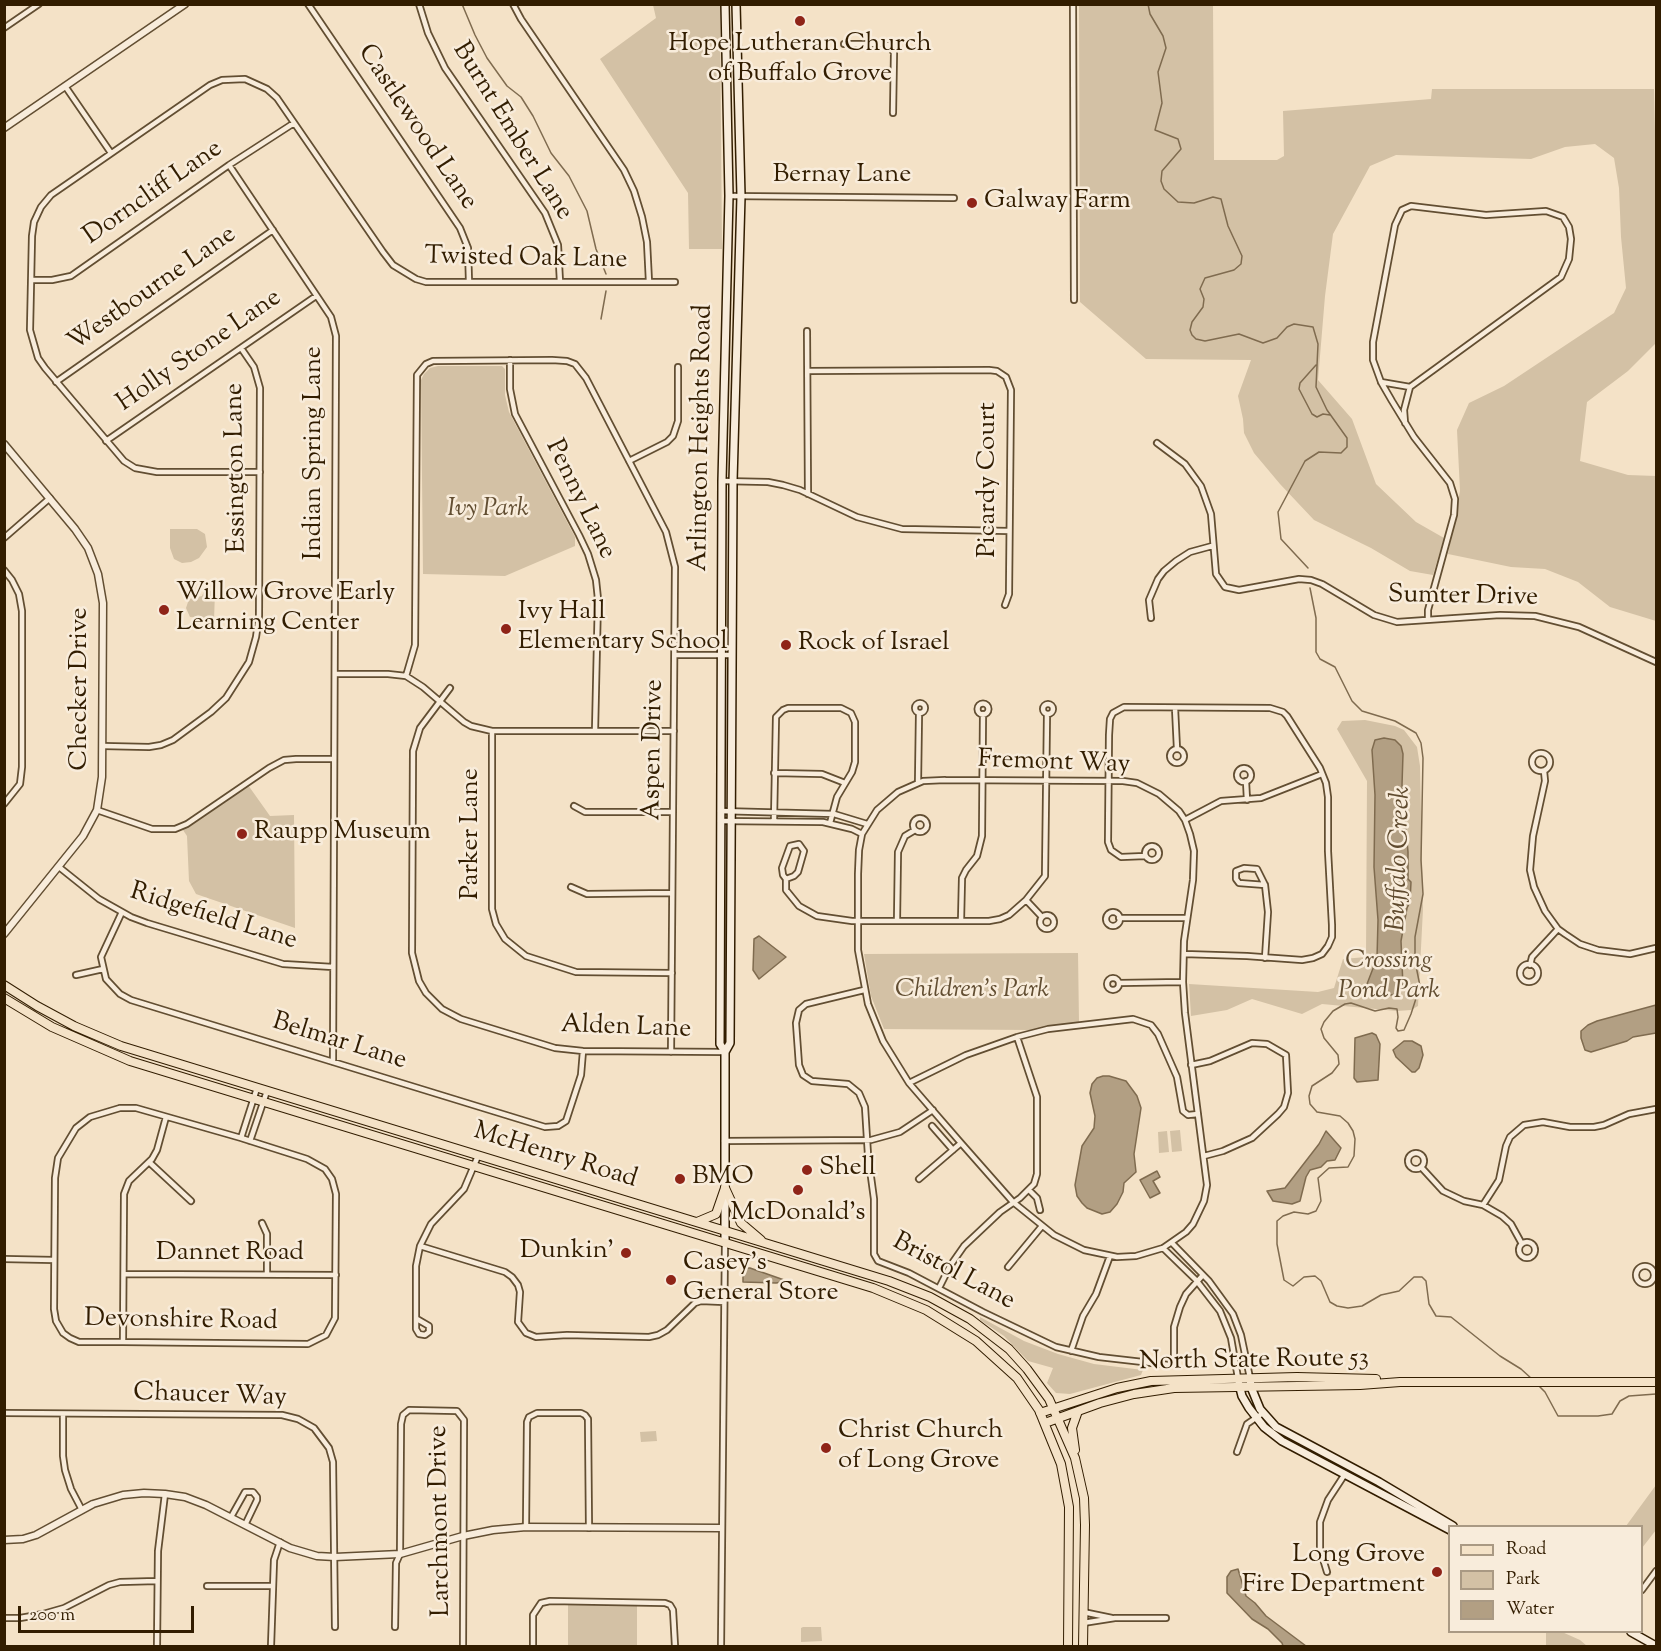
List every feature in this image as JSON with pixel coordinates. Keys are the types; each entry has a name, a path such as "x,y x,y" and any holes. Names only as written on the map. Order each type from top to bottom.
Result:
{"main road":[{"name":"Arlington Heights Road","path":"724,4 729,196 721,564 720,1044 725,1052"},
{"name":"Arlington Heights Road","path":"725,1242 725,1052 730,1043 733,481 741,196 736,4"},
{"path":"721,564 729,600 732,602"},
{"name":"McHenry Road","path":"4,985 37,1006 102,1038 159,1058 725,1230 930,1296 970,1319 992,1335 1027,1369 1059,1418 1075,1458"},
{"name":"McHenry Road","path":"4,998 52,1027 91,1046 130,1061 873,1288 927,1310 976,1341 1003,1364 1017,1378 1045,1423 1061,1464 1069,1507 1068,1647"},
{"path":"697,1222 716,1214 725,1188"},
{"path":"725,1188 741,1223 767,1244"},
{"name":"North State Route 53","path":"1045,1423 1100,1403 1152,1390 1239,1383 1250,1378 1297,1377 1400,1382 1656,1382"},
{"path":"1250,1378 1264,1427 1282,1441 1348,1470 1449,1525"},
{"name":"North State Route 53","path":"1040,1413 1117,1388 1151,1381 1239,1383 1251,1387 1400,1382"},
{"path":"1239,1383 1249,1408 1259,1415"},
{"path":"1044,1393 1058,1399 1074,1401"},
{"path":"1078,1411 1072,1428 1075,1458 1084,1498 1086,1525 1083,1647"},
{"path":"1348,1470 1448,1529"},
{"path":"1633,1633 1656,1646"}],"street":[{"path":"4,28 39,4"},
{"path":"4,128 185,4"},
{"name":"Castlewood Lane","path":"308,4 460,228 468,248 469,282"},
{"name":"Burnt Ember Lane","path":"419,4 428,33 445,68 533,194 549,221 558,245 560,282"},
{"path":"513,4 624,170 634,191 642,217 647,242 649,282"},
{"path":"1073,4 1074,300"},
{"path":"844,44 890,46 894,52 893,113"},
{"name":"Twisted Oak Lane","path":"260,472 148,471 135,468 124,461 56,382 38,358 30,330 32,236 34,222 41,207 51,195 210,85 222,80 245,79 257,83 277,98 393,265 404,273 426,282 675,282"},
{"path":"65,86 111,153"},
{"name":"Dorncliff Lane","path":"31,280 52,280 71,276 229,165 294,123"},
{"name":"Indian Spring Lane","path":"229,165 331,317 336,336 333,1062"},
{"name":"Bernay Lane","path":"729,196 954,198"},
{"path":"1405,423 1404,410 1410,387 1561,277 1569,259 1570,239 1569,227 1563,217 1546,211 1486,215 1418,205 1402,210 1395,225 1373,342 1373,360 1381,382 1405,423 1450,483 1455,499 1454,515 1428,610 1428,620"},
{"name":"Westbourne Lane","path":"56,382 273,230"},
{"name":"Holly Stone Lane","path":"106,441 316,296"},
{"path":"807,331 808,494"},
{"name":"Essington Lane","path":"103,746 149,747 173,740 226,698 249,663 259,616 260,388 254,367 241,348"},
{"name":"Penny Lane","path":"510,360 510,389 515,414 579,535 594,572 598,599 595,731"},
{"name":"Aspen Drive","path":"406,676 415,645 417,375 426,364 433,361 552,360 575,364 586,378 666,532 675,567 671,1052"},
{"path":"629,461 667,442 673,436 678,421 678,367"},
{"name":"Picardy Court","path":"808,371 997,370 1006,376 1011,390 1009,594 1005,605"},
{"path":"1381,382 1410,387"},
{"name":"Sumter Drive","path":"1157,443 1185,464 1201,486 1211,514 1214,568 1218,580 1230,589 1246,590 1299,579 1311,580 1382,618 1397,622 1500,615 1535,616 1579,627 1656,662"},
{"name":"Checker Drive","path":"4,444 50,498 88,548 102,589 103,746 101,788 97,810 83,836 6,929"},
{"path":"722,481 783,484 857,518 902,529 1009,531"},
{"path":"4,537 50,498"},
{"path":"1150,618 1149,600 1164,571 1190,552 1212,546"},
{"path":"4,570 19,594 22,611 22,767 20,784 4,804"},
{"path":"675,655 732,655"},
{"path":"335,674 406,676 471,726 492,730 674,731"},
{"name":"Alden Lane","path":"450,688 420,728 412,751 412,953 419,981 434,1002 461,1019 555,1048 583,1051 725,1052"},
{"path":"1145,856 1121,857 1111,850 1108,842 1109,735 1110,719 1113,714 1124,706 1270,708 1283,712 1293,725 1326,783 1332,937 1322,954 1302,960 1184,954"},
{"path":"774,820 774,726 776,717 788,708 841,708 851,712 855,722 855,762 852,772 837,797 830,823"},
{"path":"1174,708 1177,749"},
{"path":"918,783 919,714"},
{"path":"962,921 962,878 981,847 983,714"},
{"path":"786,879 798,872 804,851 799,844 793,844 789,849 782,870 788,895 803,909 825,918 858,921 1000,919 1026,900 1045,876 1047,714"},
{"name":"Parker Lane","path":"492,730 492,909 496,924 505,939 526,956 576,972 672,973"},
{"path":"1537,753 1545,754 1550,758 1549,767 1544,771 1535,769 1532,764 1532,758 1537,753"},
{"path":"97,810 152,829 175,829 187,824 284,760 334,759"},
{"path":"1544,771 1545,781 1533,836 1530,870 1539,899 1558,928 1580,944 1612,953 1630,954 1656,948"},
{"path":"774,773 822,774 844,783"},
{"path":"1185,820 1221,801 1261,798 1322,774"},
{"name":"Fremont Way","path":"945,780 983,781 1130,782 1148,788 1170,803 1185,820 1194,851 1183,982 1191,1065 1207,1185 1204,1201 1193,1224 1163,1248 1136,1256 1110,1256 1070,1244 1041,1226 1013,1202 909,1083 883,1041 873,1019 864,990 858,950 859,850 862,834 877,810 886,801 898,792 918,783 945,780"},
{"path":"1246,781 1247,800"},
{"path":"574,806 585,812 673,812"},
{"path":"720,812 834,813 867,825"},
{"path":"720,820 830,823 862,834"},
{"path":"897,921 898,852 905,836 915,830"},
{"name":"Ridgefield Lane","path":"59,867 99,899 147,923 283,964 333,967"},
{"path":"1264,958 1268,912 1265,885 1257,869 1244,868 1236,871 1236,879 1239,883 1265,885"},
{"path":"571,887 587,894 672,894"},
{"path":"1026,900 1042,917"},
{"path":"76,975 103,969 101,957 122,912"},
{"path":"1119,918 1187,918"},
{"path":"1530,964 1532,957 1558,928"},
{"name":"Belmar Lane","path":"103,969 112,987 131,1000 552,1127 561,1126 568,1117 581,1075 583,1051"},
{"path":"1119,983 1183,982"},
{"name":"Bristol Lane","path":"864,990 806,1004 799,1010 796,1023 801,1074 812,1081 842,1083 854,1087 860,1093 866,1107 874,1199 876,1259 883,1264 909,1273 1037,1339 1071,1351 1125,1361 1171,1364 1174,1359 1174,1327 1186,1293 1196,1280"},
{"path":"909,1083 966,1055 1017,1037 1048,1029 1134,1019 1151,1025 1158,1034 1177,1077 1183,1110 1188,1115 1198,1114"},
{"path":"939,1288 950,1266 964,1246 1034,1184 1037,1174 1038,1109 1034,1086 1017,1037"},
{"path":"1191,1065 1210,1061 1252,1043 1268,1044 1286,1055 1288,1093 1284,1107 1252,1138 1224,1151 1204,1156"},
{"path":"241,1138 257,1088"},
{"path":"250,1141 267,1091"},
{"name":"Devonshire Road","path":"120,1108 136,1108 241,1138 314,1162 332,1179 336,1194 335,1318 326,1335 314,1342 79,1342 70,1338 60,1328 54,1316 55,1178 58,1158 76,1128 90,1117 120,1108"},
{"path":"1483,1205 1498,1180 1510,1137 1524,1125 1543,1122 1570,1127 1604,1125 1629,1114 1656,1109"},
{"path":"724,1141 884,1137 900,1132 933,1110"},
{"path":"123,1342 124,1194 129,1181 149,1162 157,1150 166,1117"},
{"path":"932,1126 953,1150"},
{"path":"919,1179 961,1143"},
{"path":"417,1319 416,1266 420,1246 431,1224 464,1189 478,1156"},
{"path":"149,1162 191,1201"},
{"path":"1421,1167 1443,1191 1464,1201 1483,1205 1502,1216 1511,1224 1522,1244"},
{"path":"1029,1190 1036,1198 1040,1210"},
{"path":"262,1223 267,1234 267,1274"},
{"path":"1008,1268 1041,1226"},
{"path":"721,1647 725,1242"},
{"path":"1172,1243 1203,1275 1233,1314 1241,1335 1250,1378"},
{"path":"420,1246 505,1272 512,1277 520,1292 518,1322 524,1331 536,1337 567,1335 649,1337 667,1330 695,1303 724,1302"},
{"path":"1163,1248 1210,1296 1222,1316 1231,1338 1239,1383"},
{"path":"1071,1351 1083,1316 1096,1294 1110,1256"},
{"path":"4,1260 54,1260"},
{"path":"1643,1266 1654,1266 1653,1280 1648,1284 1640,1282 1636,1275 1638,1269 1643,1266"},
{"name":"Dannet Road","path":"124,1274 336,1275"},
{"path":"1196,1280 1203,1275"},
{"path":"1222,1316 1233,1314"},
{"name":"Larchmont Drive","path":"400,1554 401,1424 403,1415 409,1410 452,1410 459,1413 464,1420 463,1647"},
{"name":"Chaucer Way","path":"4,1413 282,1415 307,1423 318,1431 332,1454 335,1627"},
{"path":"526,1527 529,1417 537,1413 581,1413 588,1419 589,1528"},
{"path":"63,1414 65,1470 71,1489 82,1510"},
{"path":"1237,1452 1247,1424 1259,1415"},
{"path":"1327,1572 1320,1549 1320,1522 1328,1500 1348,1470"},
{"path":"231,1517 245,1492 253,1492 257,1500 245,1525"},
{"path":"4,1540 23,1539 36,1535 93,1504 123,1496 165,1494 185,1497 206,1505 304,1553 335,1557 400,1554 463,1536 526,1527 721,1528"},
{"path":"156,1647 158,1551 165,1494"},
{"path":"271,1647 274,1560 280,1542"},
{"path":"396,1627 396,1563 400,1554"},
{"path":"1643,1587 1656,1571"},
{"path":"4,1618 43,1614 64,1608 109,1585 120,1582 157,1581"},
{"path":"207,1586 272,1586"},
{"path":"533,1647 533,1615 536,1608 541,1603 562,1602 665,1603 674,1610 675,1647"},
{"path":"1083,1612 1115,1618"},
{"path":"1083,1623 1115,1618 1166,1618"}],"green space":[{"path":"653,5 720,5 722,249 689,249 688,193 600,59 656,18"},
{"path":"1079,5 1213,5 1214,160 1277,160 1284,156 1283,111 1431,99 1432,89 1654,89 1656,343 1628,371 1587,402 1580,461 1628,475 1656,476 1656,621 1610,607 1578,582 1545,569 1511,567 1448,554 1460,491 1457,430 1469,403 1504,386 1614,313 1626,288 1619,188 1614,158 1595,144 1565,147 1531,159 1396,155 1370,166 1333,234 1318,380 1352,419 1376,484 1416,522 1444,538 1433,575 1410,571 1371,548 1314,520 1254,453 1244,433 1238,396 1251,360 1146,359 1080,302"},
{"name":"Ivy Park","path":"502,366 505,369 505,395 509,412 575,537 575,546 505,576 423,574 421,380 430,368"},
{"path":"170,529 197,529 205,534 207,547 199,558 182,563 174,559 170,548"},
{"path":"204,591 215,591 214,621 209,623 203,618 190,617 186,608 189,599 202,596"},
{"name":"Crossing Pond Park","path":"1365,720 1404,730 1417,747 1420,766 1423,909 1418,1006 1411,1010 1397,1011 1322,1004 1302,1014 1252,999 1227,1010 1191,1016 1189,984 1318,992 1334,988 1343,959 1366,957 1367,781 1337,729 1342,721"},
{"path":"248,785 270,816 294,815 295,928 196,894 189,881 187,836 183,830"},
{"name":"Children's Park","path":"1078,953 1079,1022 1031,1030 884,1029 871,996 864,954"},
{"path":"1180,1130 1182,1151 1172,1152 1170,1131"},
{"path":"1167,1131 1169,1152 1159,1153 1158,1132"},
{"path":"980,1317 1024,1341 1058,1354 1094,1364 1143,1370 1141,1375 1070,1394 1056,1393 1047,1383 1053,1368 1028,1361 1004,1336 980,1320"},
{"path":"656,1431 657,1441 641,1442 640,1432"},
{"path":"1656,1485 1656,1530 1643,1547 1643,1525 1627,1525"},
{"path":"568,1605 637,1605 637,1646 568,1646"},
{"path":"821,1627 822,1641 801,1642 801,1628"},
{"path":"1546,1633 1564,1633 1587,1646 1546,1646"}],"water":[{"path":"1384,738 1395,740 1401,746 1403,754 1402,785 1408,879 1411,882 1410,902 1401,941 1403,986 1397,994 1384,996 1371,994 1367,990 1367,984 1377,958 1378,920 1374,867 1375,795 1372,750 1375,740"},
{"path":"759,936 786,957 759,979 753,970 754,939"},
{"path":"1656,1005 1656,1033 1633,1037 1591,1052 1585,1050 1581,1031 1588,1025"},
{"path":"1372,1033 1376,1035 1380,1044 1378,1080 1357,1082 1354,1078 1355,1038"},
{"path":"1404,1041 1412,1041 1421,1046 1423,1055 1419,1068 1415,1072 1412,1072 1396,1057 1393,1050"},
{"path":"1103,1076 1126,1081 1137,1096 1141,1108 1134,1154 1136,1172 1124,1183 1123,1192 1117,1204 1110,1212 1102,1214 1087,1208 1082,1203 1077,1196 1075,1185 1082,1146 1094,1128 1095,1116 1090,1093 1092,1084 1097,1078"},
{"path":"1326,1131 1341,1148 1335,1160 1327,1161 1321,1167 1310,1170 1300,1201 1292,1204 1273,1201 1267,1191 1285,1188 1319,1144"},
{"path":"1157,1171 1160,1177 1153,1181 1160,1193 1150,1198 1140,1180"},
{"path":"747,1268 787,1281 743,1282 743,1274"},
{"path":"1238,1569 1246,1596 1266,1616 1306,1646 1283,1646 1268,1629 1252,1619 1227,1593 1227,1577 1231,1571"}],"waterway":[{"path":"462,4 487,58 507,86 521,97 551,153 569,176 587,211 596,249 606,274"},
{"name":"Buffalo Creek","path":"1148,4 1150,14 1163,36 1166,48 1158,72 1162,103 1155,130 1178,139 1181,149 1162,171 1161,181 1164,189 1178,202 1194,203 1213,197 1221,199 1228,226 1242,256 1241,264 1234,270 1205,278 1200,289 1204,299 1203,307 1192,322 1190,330 1192,335 1196,339 1205,341 1239,334 1263,343 1277,338 1287,327 1294,324 1313,327 1318,344 1316,387 1327,410 1347,438 1347,447 1341,453 1319,452 1305,461 1278,512 1281,539 1308,568"},
{"path":"601,319 606,291"},
{"path":"1316,365 1300,383 1299,389 1312,414 1317,417 1323,414 1330,415"},
{"name":"Buffalo Creek","path":"1310,588 1316,618 1316,652 1320,659 1335,667 1352,701 1362,711 1395,721 1416,733 1421,743 1423,758 1421,860 1423,894 1415,937 1415,961 1420,986 1404,1030 1398,1031 1396,1028 1397,1009 1375,1011 1351,1003 1333,1011 1324,1022 1321,1029 1324,1038 1338,1055 1339,1064 1332,1073 1312,1086 1309,1096 1310,1104 1317,1112 1340,1116 1348,1123 1355,1139 1354,1156 1348,1167 1329,1168 1318,1178 1321,1201 1316,1211 1308,1214 1294,1212 1277,1221 1277,1244 1284,1280 1293,1286 1304,1277 1315,1276 1321,1281 1330,1302 1348,1308 1362,1306 1381,1295 1399,1291 1414,1277 1422,1277 1426,1281 1429,1304 1436,1316 1451,1317 1532,1379"},
{"name":"Buffalo Creek","path":"1539,1386 1545,1392 1558,1416 1612,1414 1620,1401 1629,1396 1656,1394"}],"place":[{"name":"Hope Lutheran Church of Buffalo Grove","path":"800,21"},
{"name":"Galway Farm","path":"972,203"},
{"name":"Willow Grove Early Learning Center","path":"164,610"},
{"name":"Ivy Hall Elementary School","path":"506,629"},
{"name":"Rock of Israel","path":"786,645"},
{"name":"Raupp Museum","path":"242,834"},
{"name":"Shell","path":"807,1170"},
{"name":"BMO","path":"680,1179"},
{"name":"McDonald's","path":"798,1190"},
{"name":"Dunkin'","path":"626,1253"},
{"name":"Casey's General Store","path":"671,1280"},
{"name":"Christ Church of Long Grove","path":"826,1448"},
{"name":"Long Grove Fire Department","path":"1437,1572"}]}
